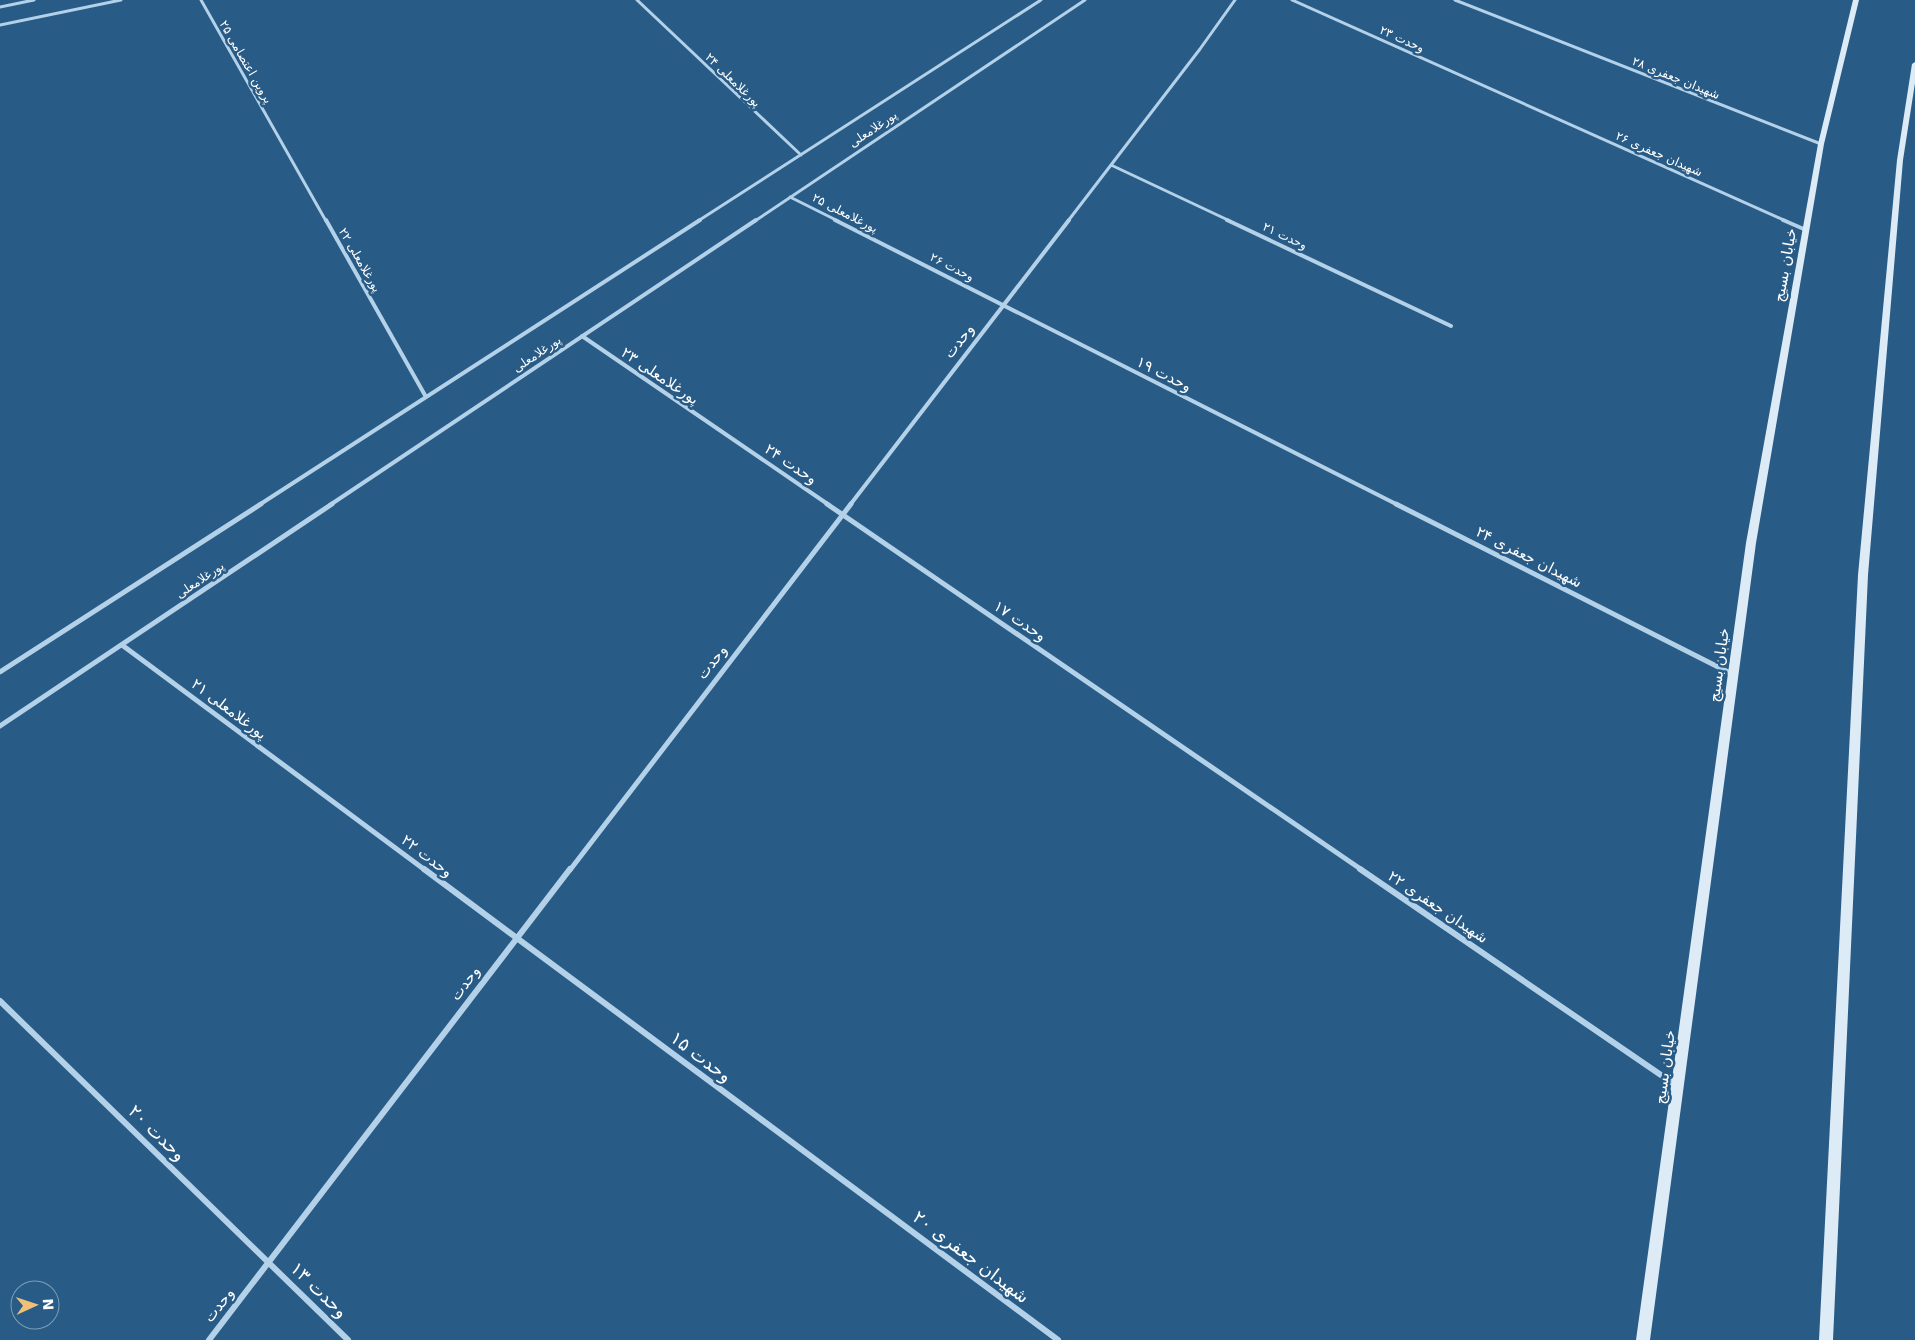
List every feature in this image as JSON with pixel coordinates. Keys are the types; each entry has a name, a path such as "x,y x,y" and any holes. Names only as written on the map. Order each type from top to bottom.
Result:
{"main road":[{"name":"خیابان بسیج","path":"1644,1340 1751,543 1821,144 1856,0"},
{"path":"1826,1340 1863,575 1900,160 1915,64"}],"street":[{"path":"0,7 34,0"},
{"path":"0,24 121,0"},
{"name":"پروین اعتصامی ۲۵","path":"200,0 276,133"},
{"name":"پورغلامعلی ۲۴","path":"637,0 801,155"},
{"name":"پورغلامعلی","path":"0,726 1085,0"},
{"name":"وحدت","path":"209,1340 1004,305 1200,49 1235,0"},
{"name":"وحدت ۲۳","path":"1292,0 1504,95"},
{"name":"شهیدان جعفری ۲۸","path":"1455,0 1821,144"},
{"name":"پورغلامعلی","path":"0,672 1038,1"},
{"name":"شهیدان جعفری ۲۶","path":"1504,95 1806,230"},
{"name":"پورغلامعلی ۲۲","path":"276,133 426,397"},
{"name":"وحدت ۲۱","path":"1111,165 1451,326"},
{"name":"پورغلامعلی ۲۵","path":"790,197 891,248"},
{"name":"وحدت ۲۶","path":"891,248 1004,305"},
{"name":"وحدت ۱۹","path":"1004,305 1315,462"},
{"name":"پورغلامعلی ۲۳","path":"582,336 726,434"},
{"name":"وحدت ۲۴","path":"726,434 842,514"},
{"name":"شهیدان جعفری ۲۴","path":"1315,462 1732,674"},
{"name":"وحدت ۱۷","path":"842,514 1184,748"},
{"name":"پورغلامعلی ۲۱","path":"122,644 322,794"},
{"name":"شهیدان جعفری ۲۲","path":"1184,748 1678,1086"},
{"name":"وحدت ۲۲","path":"322,794 517,938"},
{"name":"وحدت ۱۵","path":"517,938 867,1199"},
{"name":"وحدت ۲۰","path":"0,1001 269,1262"},
{"name":"شهیدان جعفری ۲۰","path":"867,1199 1058,1340"},
{"name":"وحدت ۱۳","path":"269,1262 348,1340"}]}
